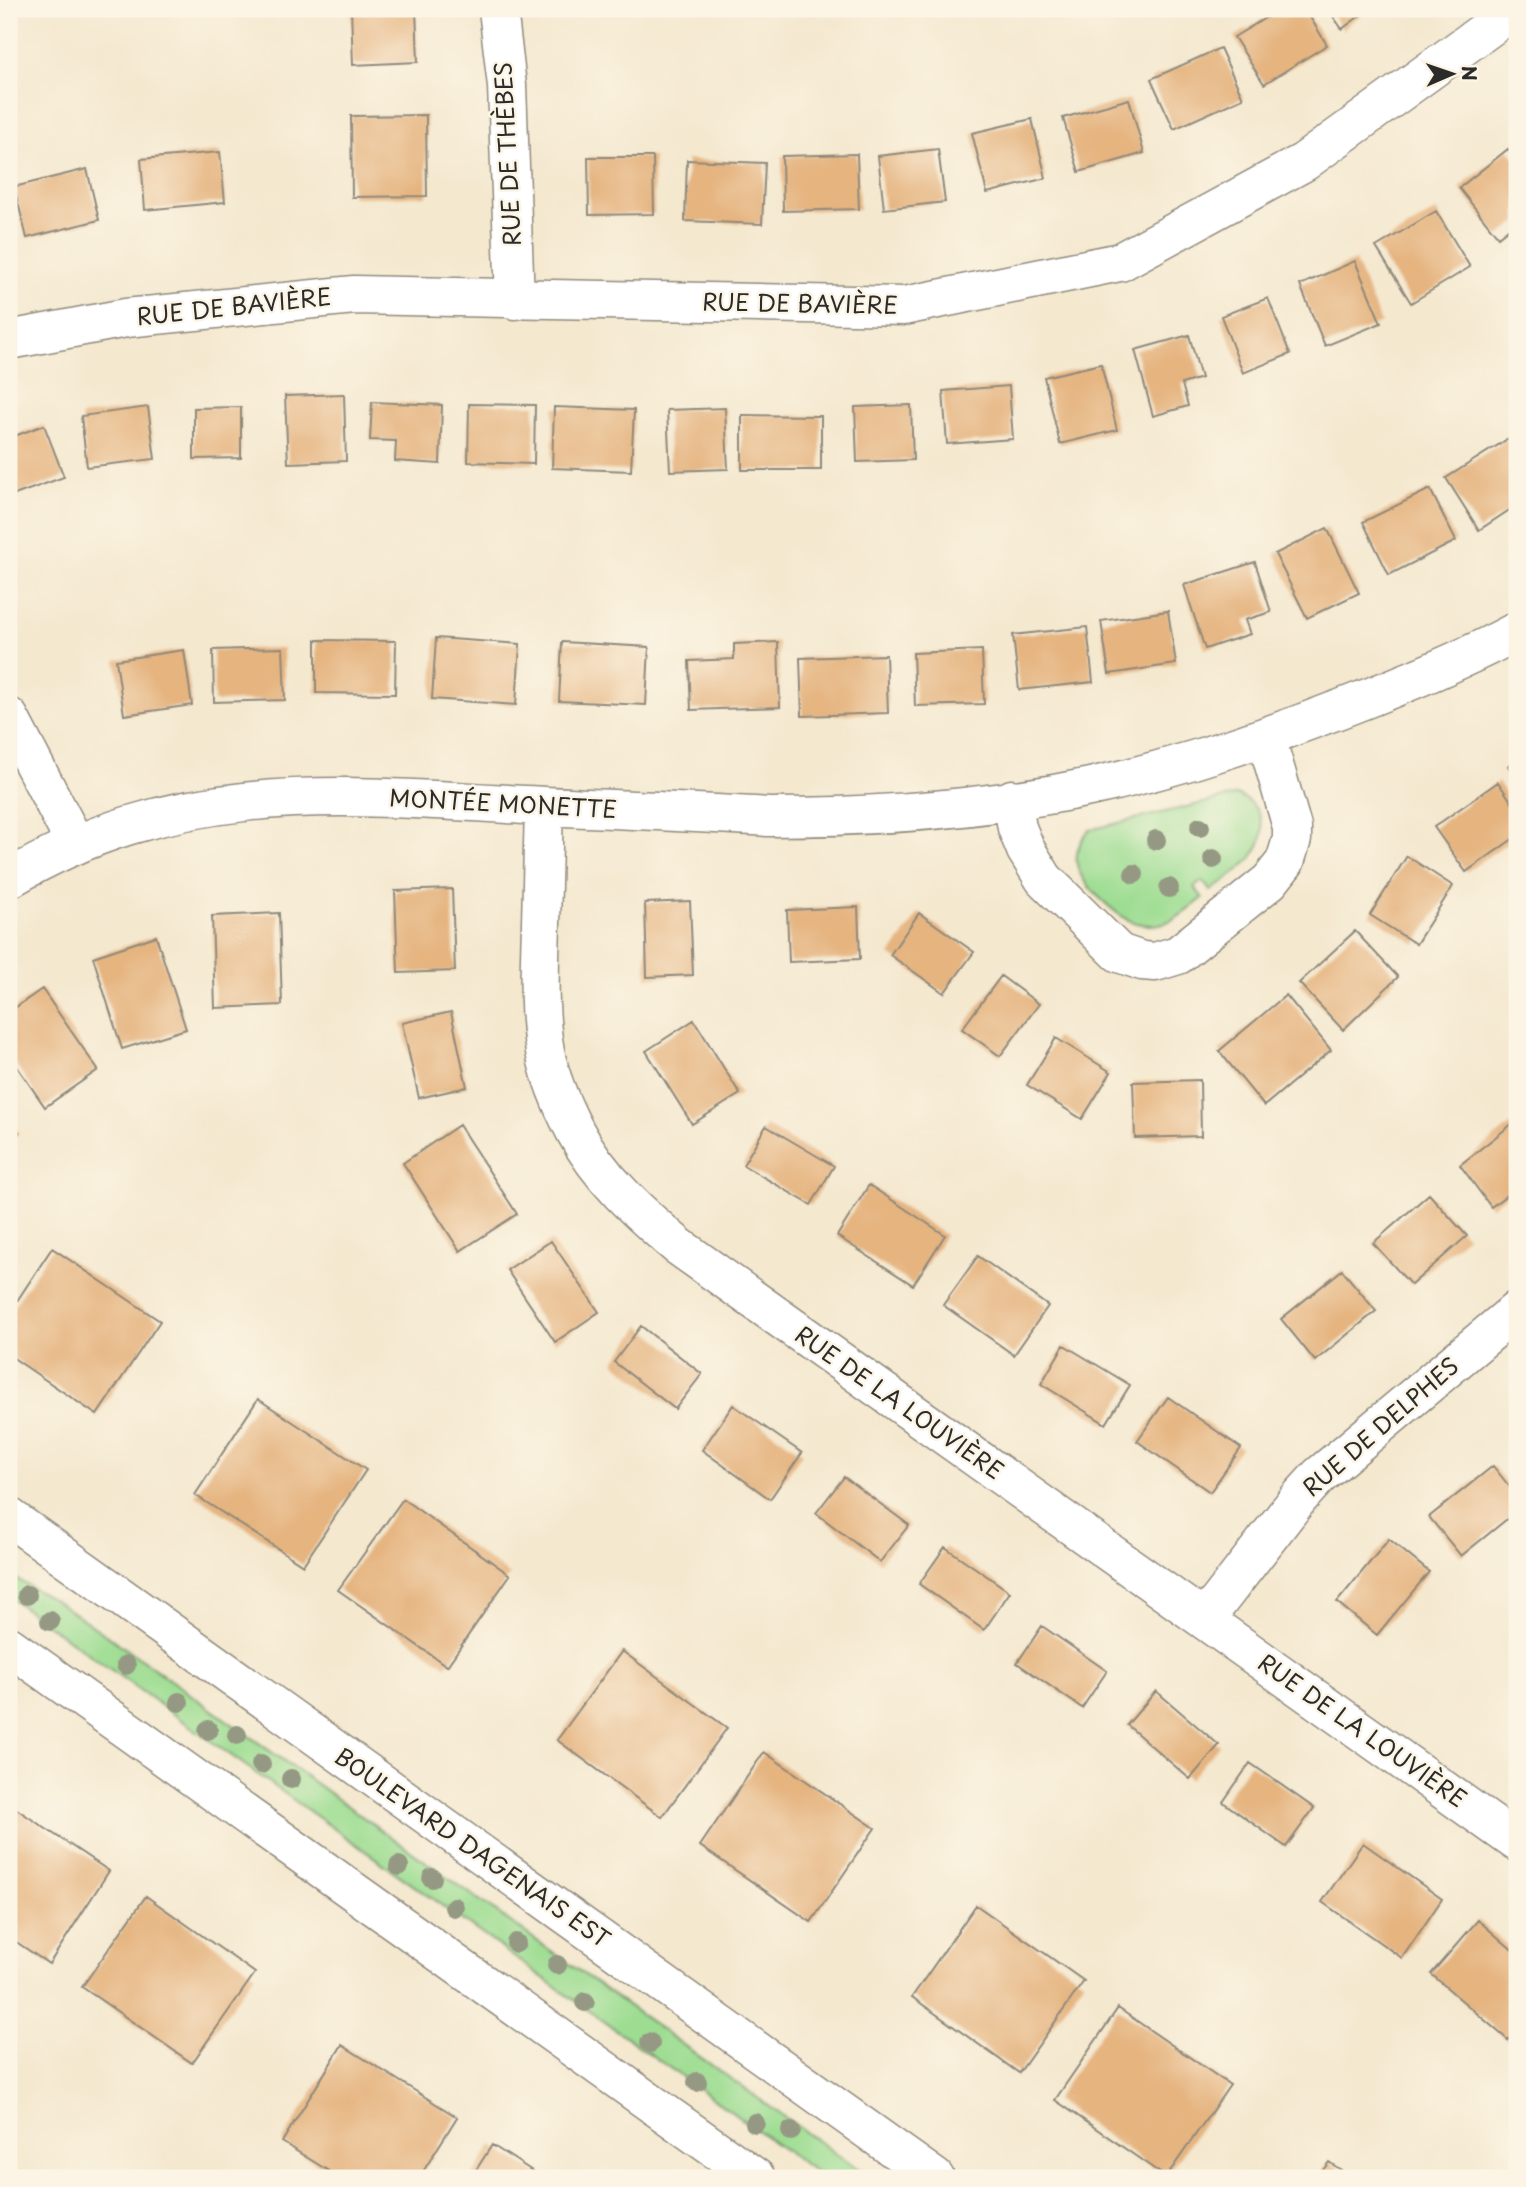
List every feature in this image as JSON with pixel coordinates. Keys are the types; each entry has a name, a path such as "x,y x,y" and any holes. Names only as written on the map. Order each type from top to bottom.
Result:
{"street":[{"name":"RUE DE THÈBES","path":"498,9 508,86 515,300"},
{"name":"RUE DE BAVIÈRE","path":"9,340 126,318 354,295 904,306 1121,262 1304,162 1515,9"},
{"name":"MONTÉE MONETTE","path":"9,879 76,845 157,816 244,800 353,797 769,817 834,817 897,813 1088,787 1266,737 1409,683 1517,631"},
{"path":"9,717 76,845"},
{"path":"1012,799 1017,828 1026,850 1039,873 1063,900 1119,953 1142,961 1166,959 1178,955 1201,938 1270,881 1285,862 1292,839 1292,827 1266,737"},
{"name":"RUE DE LA LOUVIÈRE","path":"544,806 540,968 545,1052 556,1089 576,1133 604,1174 637,1211 678,1246 1517,1842"},
{"name":"RUE DE DELPHES","path":"1205,1619 1319,1476 1517,1310"},
{"name":"BOULEVARD DAGENAIS EST","path":"9,1517 935,2178"},
{"path":"9,1646 756,2178"}],"green space":[{"path":"1237,795 1251,803 1260,817 1263,830 1256,851 1240,869 1211,891 1202,881 1194,887 1203,898 1172,920 1150,925 1130,921 1102,900 1081,876 1078,850 1089,830"},
{"path":"9,1575 61,1604 138,1657 870,2178 824,2178 9,1597"}],"building":[{"path":"351,9 416,9 418,62 353,65"},
{"path":"1280,9 1305,9 1327,45 1264,84 1234,37"},
{"path":"1328,9 1369,9 1342,29"},
{"path":"1220,48 1243,98 1174,129 1151,79"},
{"path":"1129,99 1144,153 1079,172 1063,118"},
{"path":"426,115 427,196 352,197 351,116"},
{"path":"1032,119 1046,178 987,193 972,133"},
{"path":"938,149 945,202 884,209 878,156"},
{"path":"1508,149 1517,161 1517,222 1498,237 1459,188"},
{"path":"220,152 225,202 145,210 141,159"},
{"path":"857,154 859,209 783,211 782,156"},
{"path":"588,157 653,157 654,214 589,215"},
{"path":"687,160 765,163 762,224 685,221"},
{"path":"87,169 99,220 27,238 14,187"},
{"path":"1436,211 1470,267 1411,303 1376,247"},
{"path":"1355,261 1381,323 1325,346 1300,285"},
{"path":"1268,298 1290,354 1243,373 1221,316"},
{"path":"1189,335 1201,378 1182,384 1188,406 1153,416 1135,350"},
{"path":"1101,364 1117,430 1060,444 1044,377"},
{"path":"1009,386 1013,439 947,444 943,391"},
{"path":"344,394 346,461 288,463 285,396"},
{"path":"372,402 442,405 440,464 395,461 396,441 370,440"},
{"path":"469,404 535,405 534,464 468,462"},
{"path":"911,405 913,460 857,462 855,407"},
{"path":"148,407 155,459 87,467 81,416"},
{"path":"241,407 241,458 194,459 194,408"},
{"path":"554,407 634,410 631,471 552,468"},
{"path":"725,408 728,469 670,471 667,410"},
{"path":"742,415 821,416 821,470 742,470"},
{"path":"44,425 64,477 9,497 9,438"},
{"path":"1511,437 1517,447 1517,505 1479,530 1446,478"},
{"path":"1430,489 1456,541 1389,575 1363,522"},
{"path":"1327,528 1359,593 1307,618 1275,554"},
{"path":"1255,562 1271,612 1245,620 1250,634 1205,649 1184,585"},
{"path":"1168,611 1176,664 1109,674 1101,621"},
{"path":"1087,627 1093,682 1019,690 1013,635"},
{"path":"436,638 520,644 516,705 432,699"},
{"path":"316,640 396,641 395,694 316,693"},
{"path":"562,642 649,647 646,705 559,701"},
{"path":"778,642 780,707 691,710 689,661 734,659 734,644"},
{"path":"283,648 285,700 214,702 213,650"},
{"path":"184,650 192,705 124,715 116,660"},
{"path":"982,650 984,704 915,706 913,653"},
{"path":"886,655 888,713 802,716 800,658"},
{"path":"1517,759 1517,779 1508,766"},
{"path":"1498,782 1517,810 1517,836 1466,872 1434,827"},
{"path":"1407,856 1453,886 1416,944 1370,915"},
{"path":"452,889 455,971 398,973 395,891"},
{"path":"690,901 693,975 647,977 645,903"},
{"path":"858,907 860,959 789,962 787,910"},
{"path":"279,913 282,1005 215,1008 212,916"},
{"path":"919,913 974,952 944,993 890,955"},
{"path":"1355,931 1398,977 1343,1030 1299,983"},
{"path":"156,936 186,1029 122,1049 93,957"},
{"path":"1001,976 1039,1004 1000,1056 962,1029"},
{"path":"42,989 98,1070 45,1107 9,1055 9,1012"},
{"path":"1286,995 1331,1050 1264,1106 1219,1051"},
{"path":"451,1012 467,1087 419,1098 402,1023"},
{"path":"694,1020 740,1094 692,1124 646,1051"},
{"path":"1056,1038 1111,1072 1082,1119 1027,1085"},
{"path":"1200,1080 1201,1136 1135,1138 1133,1082"},
{"path":"1517,1120 1517,1187 1491,1207 1460,1165"},
{"path":"9,1123 19,1132 9,1144"},
{"path":"459,1125 517,1214 460,1251 403,1163"},
{"path":"766,1126 834,1166 811,1205 743,1165"},
{"path":"869,1185 945,1235 913,1285 837,1236"},
{"path":"1429,1194 1467,1236 1411,1285 1373,1243"},
{"path":"551,1241 599,1312 555,1342 507,1270"},
{"path":"52,1248 160,1321 97,1415 9,1355 9,1313"},
{"path":"978,1256 1048,1306 1014,1355 943,1305"},
{"path":"1342,1270 1376,1311 1315,1361 1281,1319"},
{"path":"641,1326 702,1374 675,1409 614,1362"},
{"path":"1064,1345 1130,1385 1106,1424 1041,1384"},
{"path":"1168,1397 1241,1448 1210,1492 1137,1441"},
{"path":"258,1399 366,1470 303,1565 195,1495"},
{"path":"733,1405 802,1453 770,1499 702,1450"},
{"path":"1493,1466 1517,1496 1517,1511 1461,1556 1429,1517"},
{"path":"844,1477 909,1525 880,1562 816,1513"},
{"path":"403,1499 510,1575 447,1666 338,1590"},
{"path":"1389,1539 1429,1572 1377,1635 1337,1602"},
{"path":"945,1547 1010,1592 984,1630 919,1584"},
{"path":"1042,1626 1107,1671 1082,1708 1017,1663"},
{"path":"622,1651 727,1728 662,1817 557,1740"},
{"path":"1156,1691 1219,1745 1190,1779 1127,1725"},
{"path":"764,1752 875,1828 811,1922 700,1846"},
{"path":"1250,1763 1314,1808 1286,1847 1223,1802"},
{"path":"9,1804 109,1871 49,1964 9,1937"},
{"path":"1363,1843 1442,1899 1402,1958 1322,1902"},
{"path":"146,1896 255,1973 192,2063 82,1987"},
{"path":"976,1905 1084,1981 1019,2073 912,1997"},
{"path":"1478,1920 1517,1954 1517,2030 1508,2040 1431,1974"},
{"path":"1118,2008 1230,2085 1166,2177 1055,2100"},
{"path":"342,2045 457,2117 419,2178 340,2178 282,2142"},
{"path":"492,2145 543,2178 471,2178"},
{"path":"1329,2162 1353,2178 1317,2178"}]}
